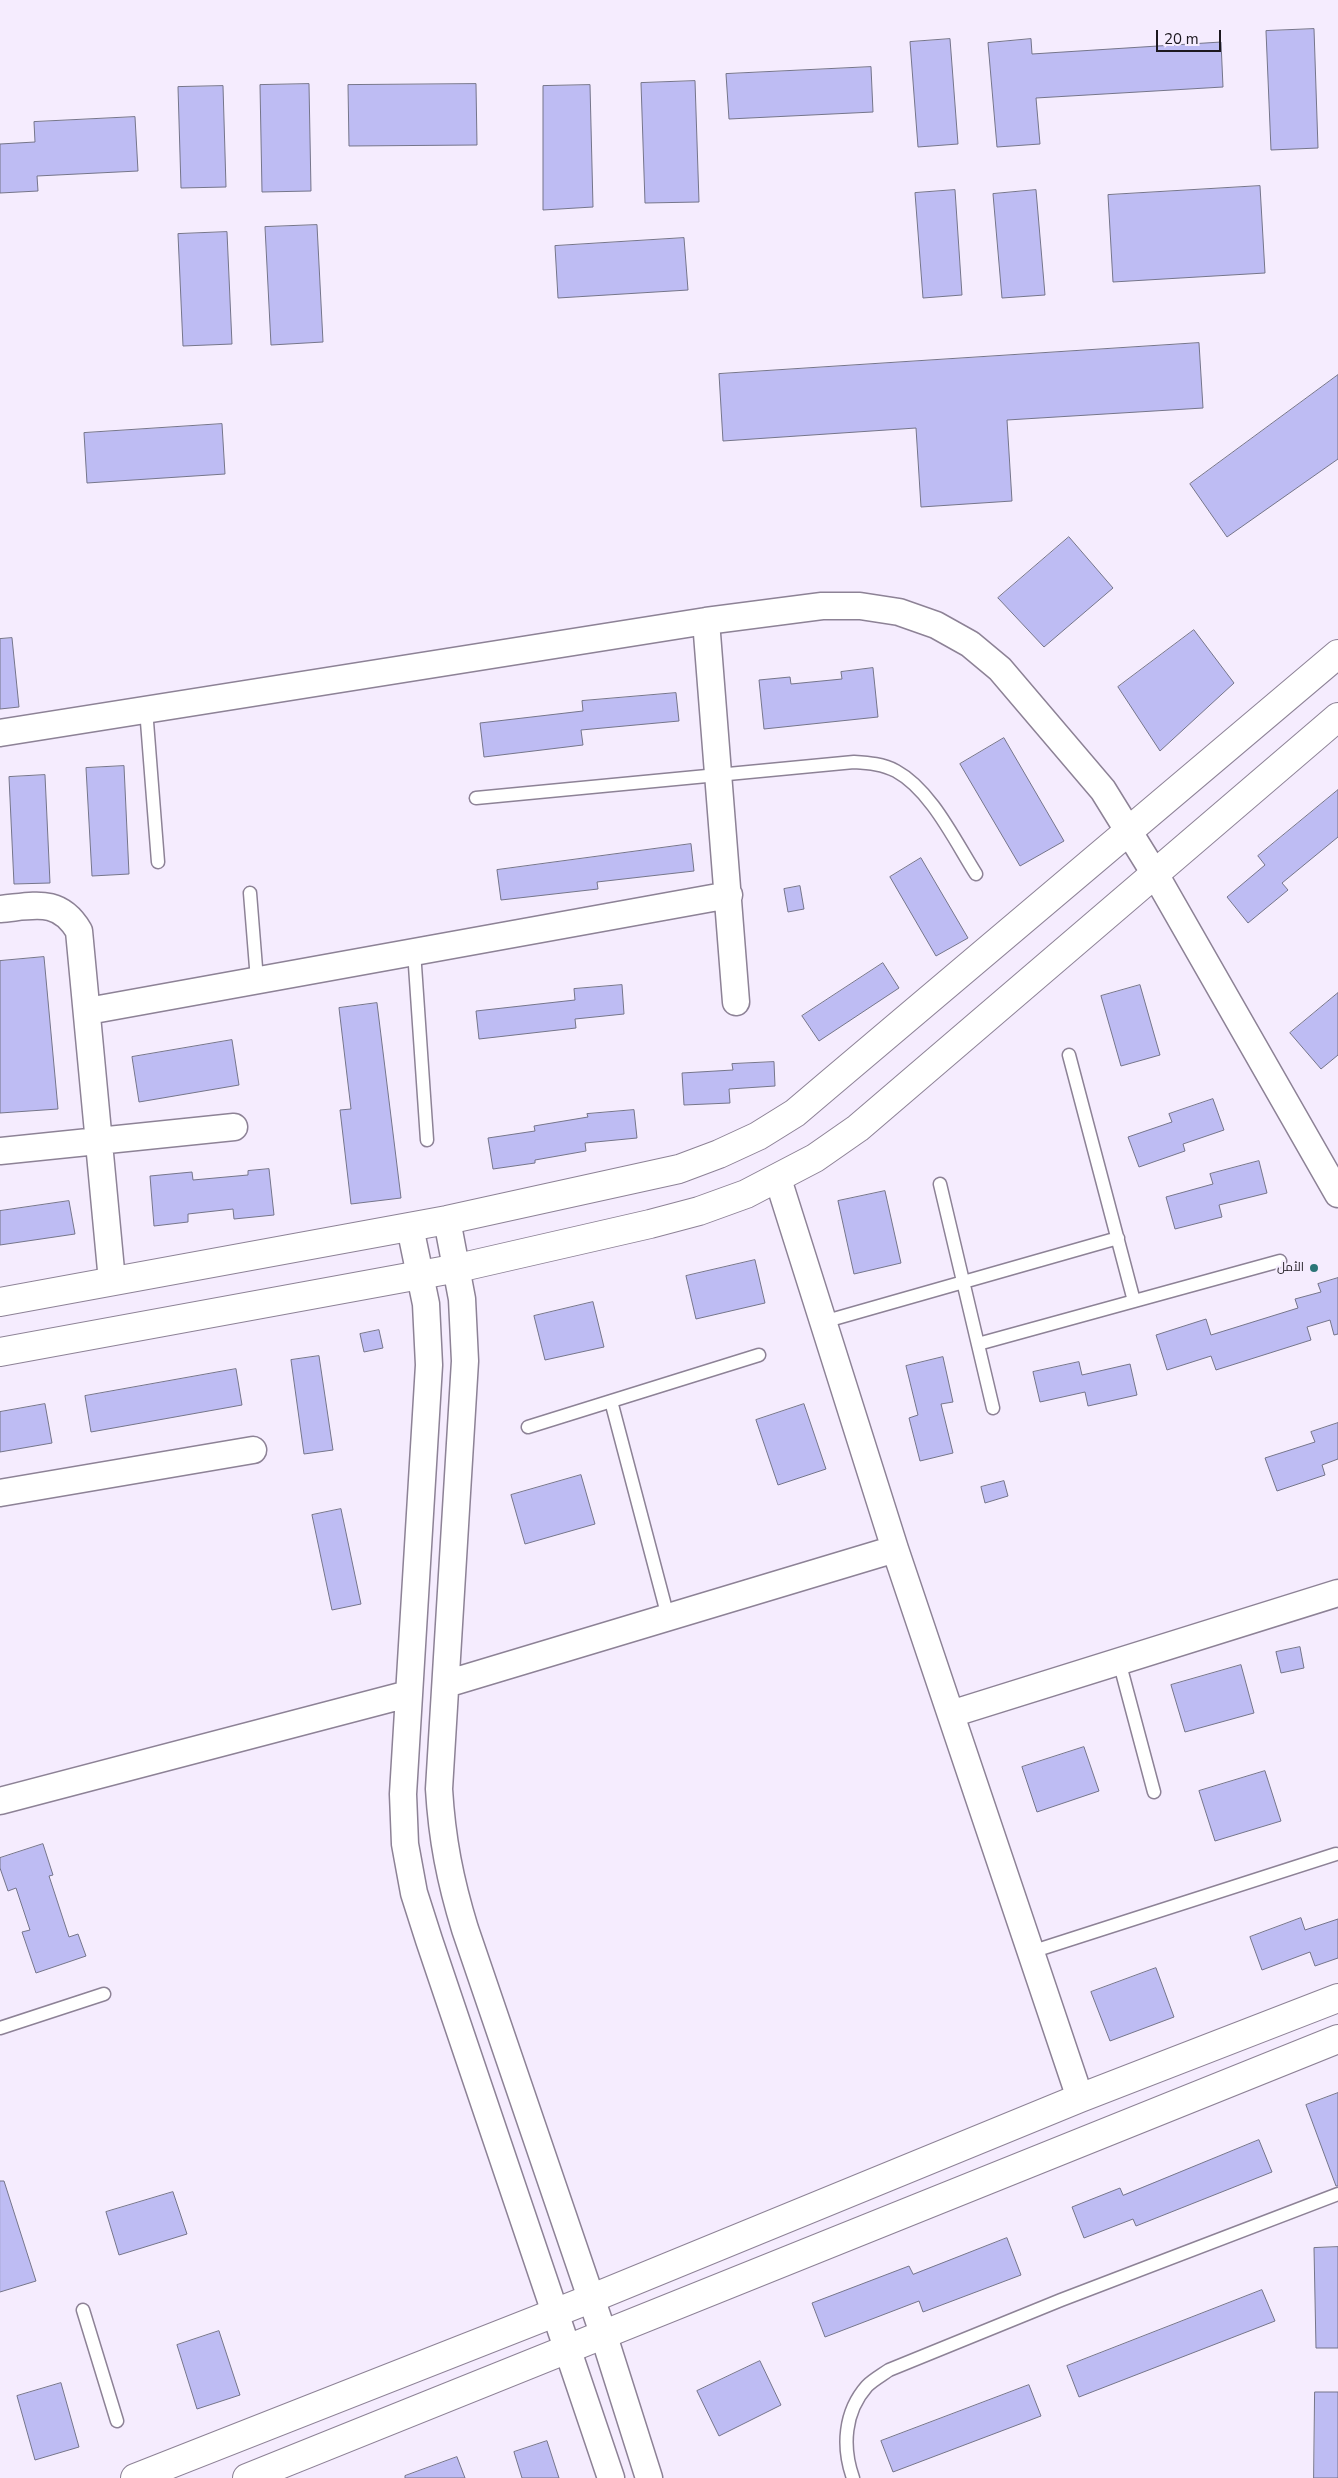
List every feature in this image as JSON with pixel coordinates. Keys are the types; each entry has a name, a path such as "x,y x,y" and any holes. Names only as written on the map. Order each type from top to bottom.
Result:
{"main road":[{"path":"0,1302 446,1220 679,1169 719,1154 758,1136 795,1113 828,1086 1338,654"},
{"path":"0,1352 458,1268 699,1211 746,1194 778,1179 815,1158 858,1128 1338,717"},
{"path":"135,2478 590,2299 1080,2098 1338,1998"},
{"path":"247,2478 568,2347 1338,2039"}],"street":[{"path":"0,733 706,621 822,606 860,606 899,612 936,625 970,644 1000,669 1103,790 1155,874 1338,1194"},
{"path":"706,621 736,1002"},
{"path":"88,1011 728,895"},
{"path":"0,909 48,905 61,910 72,919 80,938 112,1281"},
{"path":"0,1151 234,1127"},
{"path":"778,1179 895,1549 1080,2098"},
{"path":"446,1220 458,1268 465,1330 465,1361 439,1789 442,1836 451,1883 603,2333 649,2478"},
{"path":"410,1227 426,1304 429,1365 408,1694 403,1794 405,1844 414,1892 557,2312 611,2478"},
{"path":"0,1493 253,1450"},
{"path":"446,1684 895,1549"},
{"path":"951,1714 1338,1593"},
{"path":"0,1801 408,1694"}],"lane":[{"path":"146,710 158,862"},
{"path":"476,798 854,762 875,764 894,770 912,781 926,796 976,874"},
{"path":"250,893 257,980"},
{"path":"414,951 427,1140"},
{"path":"1069,1055 1134,1301"},
{"path":"940,1184 994,1408"},
{"path":"823,1322 1118,1238"},
{"path":"978,1344 1280,1261"},
{"path":"528,1426 759,1355"},
{"path":"611,1401 668,1617"},
{"path":"1119,1662 1154,1792"},
{"path":"1031,1952 1336,1854"},
{"path":"0,2028 104,1994"},
{"path":"853,2478 847,2462 846,2435 853,2409 867,2386 889,2370 1061,2300 1338,2194"},
{"path":"83,2310 117,2421"}],"building":[{"path":"1314,29 1318,148 1271,150 1266,31"},
{"path":"950,39 958,144 918,147 910,42"},
{"path":"1031,39 1032,54 1221,42 1223,87 1036,98 1040,144 997,147 988,43"},
{"path":"871,67 873,112 729,119 726,74"},
{"path":"695,81 699,202 645,203 641,83"},
{"path":"309,84 311,191 262,192 260,85"},
{"path":"476,84 477,145 349,146 348,85"},
{"path":"590,85 593,207 543,210 543,86"},
{"path":"223,86 226,187 181,188 178,87"},
{"path":"135,117 138,171 37,176 38,191 0,193 0,144 35,142 34,122"},
{"path":"1260,186 1265,273 1113,282 1108,195"},
{"path":"955,190 962,295 923,298 915,193"},
{"path":"1036,190 1045,295 1002,298 993,194"},
{"path":"317,225 323,342 271,345 265,227"},
{"path":"227,232 232,344 183,346 178,234"},
{"path":"684,238 688,290 558,298 555,246"},
{"path":"1199,343 1203,408 1007,420 1012,501 921,507 916,428 723,441 719,374"},
{"path":"1338,375 1338,459 1227,537 1190,484"},
{"path":"222,424 225,474 87,483 84,433"},
{"path":"1069,537 1113,588 1044,647 998,598"},
{"path":"1194,630 1234,683 1160,751 1118,687"},
{"path":"12,638 19,707 0,709 0,639"},
{"path":"873,668 878,717 764,729 759,680 790,677 791,684 842,679 841,672"},
{"path":"676,693 679,721 581,730 583,745 484,757 480,723 583,711 582,701"},
{"path":"1004,738 1064,841 1020,866 960,764"},
{"path":"124,766 129,874 92,876 86,768"},
{"path":"45,775 50,883 14,884 9,777"},
{"path":"1338,790 1338,837 1282,883 1288,890 1248,923 1227,897 1265,865 1258,856"},
{"path":"691,844 694,871 597,882 598,889 501,900 497,870"},
{"path":"921,858 968,938 936,956 890,877"},
{"path":"800,886 804,909 788,912 784,889"},
{"path":"44,957 58,1109 0,1113 0,961"},
{"path":"883,963 899,988 819,1041 802,1016"},
{"path":"622,985 624,1014 575,1019 576,1028 479,1039 476,1011 575,1000 574,989"},
{"path":"1140,985 1160,1055 1121,1066 1101,996"},
{"path":"1338,993 1338,1055 1321,1069 1290,1033"},
{"path":"377,1003 401,1198 351,1204 340,1110 351,1109 339,1008"},
{"path":"232,1040 239,1085 139,1102 132,1057"},
{"path":"774,1062 775,1086 729,1089 730,1103 684,1105 682,1073 733,1070 732,1064"},
{"path":"1213,1099 1224,1130 1183,1144 1185,1151 1139,1167 1128,1137 1172,1122 1169,1114"},
{"path":"634,1110 637,1138 585,1143 586,1151 535,1160 535,1163 493,1169 488,1138 535,1131 534,1126 588,1117 587,1114"},
{"path":"1259,1161 1267,1193 1219,1205 1222,1217 1175,1229 1166,1197 1213,1184 1210,1174"},
{"path":"269,1169 274,1215 234,1219 233,1209 188,1214 188,1222 154,1226 150,1176 192,1172 193,1180 248,1175 248,1171"},
{"path":"885,1191 901,1263 854,1274 838,1201"},
{"path":"69,1201 75,1234 0,1245 0,1211"},
{"path":"755,1260 765,1303 696,1319 686,1276"},
{"path":"1338,1278 1338,1334 1334,1335 1330,1320 1307,1327 1311,1340 1216,1370 1211,1356 1167,1370 1156,1335 1206,1319 1211,1335 1298,1308 1295,1299 1321,1292 1318,1284"},
{"path":"593,1302 604,1347 545,1360 534,1316"},
{"path":"379,1330 383,1348 364,1352 360,1334"},
{"path":"319,1356 333,1450 304,1454 291,1360"},
{"path":"943,1357 953,1402 941,1404 953,1453 920,1461 909,1418 918,1415 906,1366"},
{"path":"1079,1362 1082,1375 1130,1364 1137,1395 1088,1406 1085,1392 1040,1402 1033,1372"},
{"path":"236,1369 242,1405 91,1432 85,1396"},
{"path":"45,1404 52,1443 0,1452 0,1412"},
{"path":"804,1404 826,1469 778,1485 756,1420"},
{"path":"1338,1423 1338,1459 1322,1465 1325,1475 1277,1491 1265,1458 1315,1442 1311,1432"},
{"path":"581,1475 595,1524 525,1544 511,1495"},
{"path":"1004,1481 1008,1496 985,1503 981,1487"},
{"path":"341,1509 361,1604 332,1610 312,1515"},
{"path":"1300,1647 1304,1668 1281,1673 1276,1652"},
{"path":"1241,1665 1254,1713 1185,1732 1171,1685"},
{"path":"1084,1747 1099,1791 1037,1812 1022,1767"},
{"path":"1265,1771 1281,1821 1215,1841 1199,1791"},
{"path":"43,1844 53,1875 49,1876 69,1937 78,1934 86,1956 36,1973 22,1932 30,1930 16,1888 8,1891 0,1868 0,1858"},
{"path":"1301,1918 1305,1930 1338,1919 1338,1958 1315,1966 1310,1952 1262,1970 1250,1937"},
{"path":"1156,1968 1174,2017 1110,2041 1091,1992"},
{"path":"1338,2093 1338,2186 1336,2186 1306,2105"},
{"path":"1259,2140 1272,2172 1136,2226 1133,2219 1084,2238 1072,2207 1120,2188 1123,2195"},
{"path":"0,2181 4,2181 36,2281 0,2292"},
{"path":"173,2192 187,2234 119,2255 106,2212"},
{"path":"1007,2238 1021,2275 923,2312 919,2301 825,2337 812,2303 909,2266 913,2274"},
{"path":"1338,2247 1338,2348 1316,2348 1314,2248"},
{"path":"1262,2290 1275,2321 1079,2397 1067,2366"},
{"path":"219,2331 240,2395 197,2409 177,2345"},
{"path":"760,2361 781,2405 719,2436 697,2391"},
{"path":"61,2383 79,2447 35,2460 17,2396"},
{"path":"1029,2385 1041,2416 893,2472 881,2441"},
{"path":"1315,2392 1338,2392 1338,2478 1314,2478"},
{"path":"547,2441 559,2478 522,2478 514,2452"},
{"path":"457,2457 465,2478 405,2478 405,2476"}],"place":[{"name":"الأمل","path":"1314,1268"}]}
